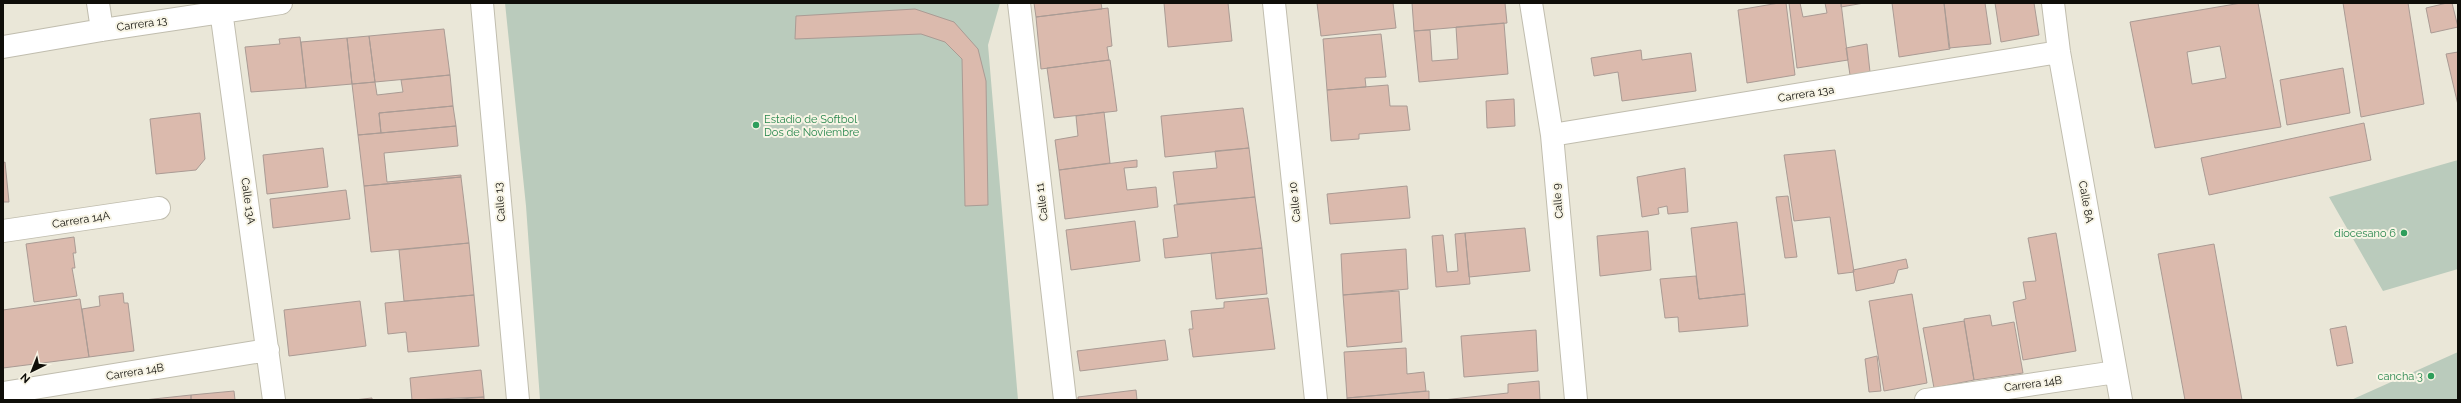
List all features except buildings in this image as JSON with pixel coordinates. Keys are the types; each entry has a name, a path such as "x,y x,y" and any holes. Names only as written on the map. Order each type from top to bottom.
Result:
{"street":[{"path":"98,3 102,30"},
{"name":"Carrera 13","path":"3,47 221,8 281,3"},
{"name":"Calle 13","path":"482,3 518,400"},
{"name":"Calle 11","path":"1019,3 1065,400"},
{"name":"Calle 10","path":"1274,3 1316,400"},
{"name":"Calle 9","path":"1532,3 1552,135 1576,400"},
{"name":"Calle 8A","path":"2053,3 2060,52 2122,400"},
{"name":"Calle 13A","path":"221,8 274,400"},
{"name":"Carrera 13a","path":"1552,135 2060,52"},
{"name":"Carrera 14A","path":"3,231 159,208"},
{"name":"Carrera 14B","path":"3,393 268,350"},
{"name":"Carrera 14B","path":"1926,400 2116,372"}],"green space":[{"name":"Estadio de Softbol Dos de Noviembre","path":"505,3 1000,3 988,45 1018,400 540,400 526,206"},
{"name":"diocesano 6","path":"2458,160 2458,269 2383,291 2329,197"},
{"name":"cancha 3","path":"2458,352 2458,400 2351,400"}],"place":[{"name":"Estadio de Softbol Dos de Noviembre","path":"756,125"},
{"name":"diocesano 6","path":"2404,233"},
{"name":"cancha 3","path":"2431,376"}]}
